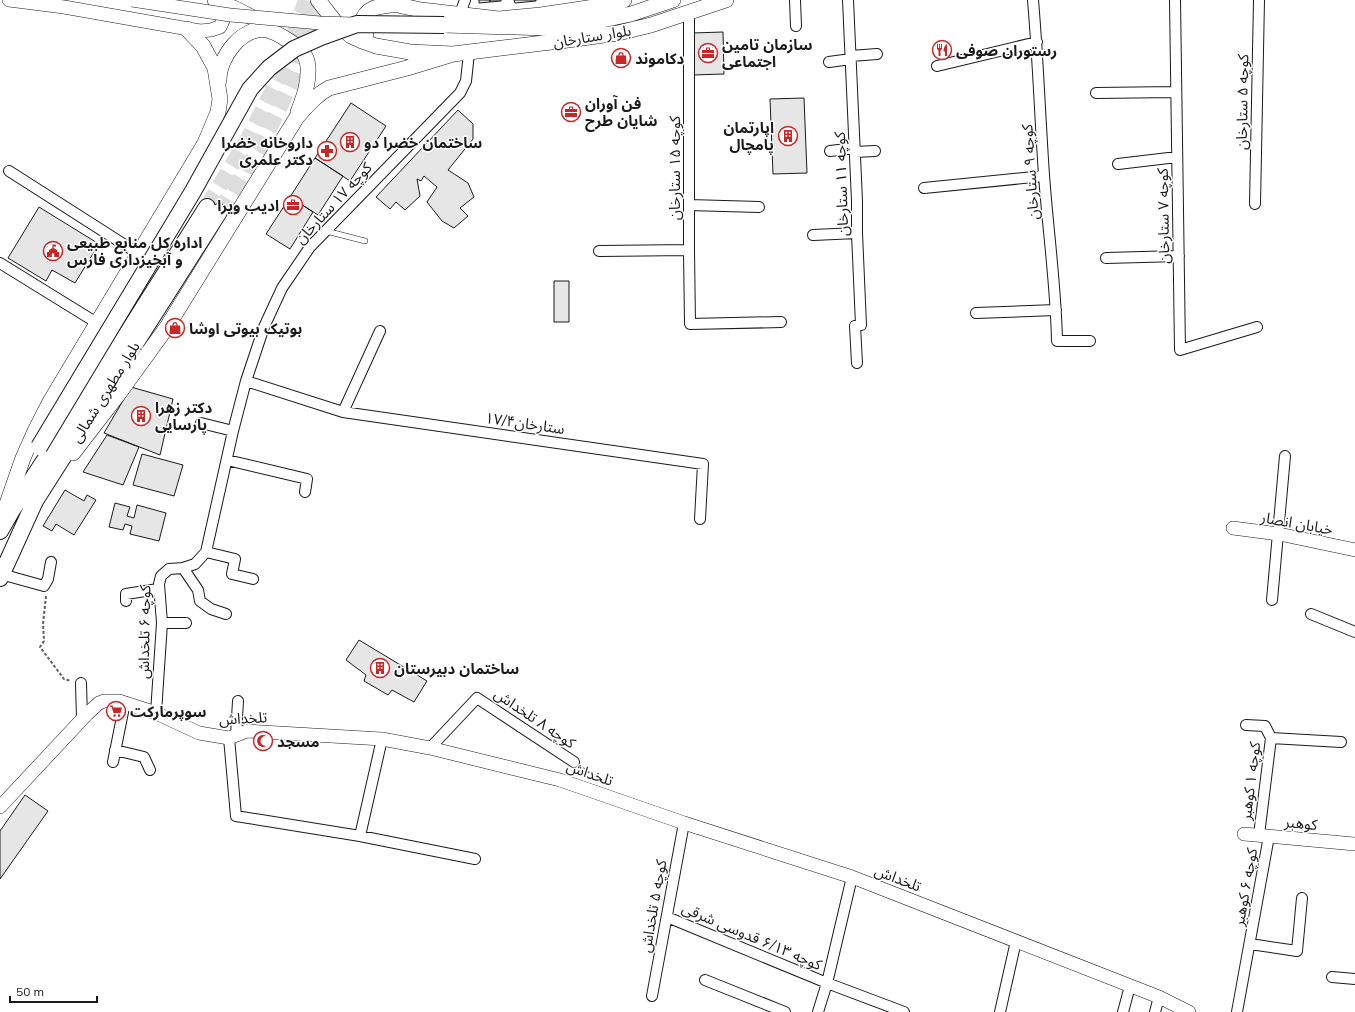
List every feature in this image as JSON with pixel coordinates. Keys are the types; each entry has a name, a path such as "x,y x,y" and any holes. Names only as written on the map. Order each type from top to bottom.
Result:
{"main road":[{"path":"35,501 117,396 167,327 296,117 307,87 308,67 306,58 300,48 236,9 215,0"},
{"path":"318,0 336,23 351,36 376,46 383,46"},
{"path":"454,54 410,52 383,46 368,39 364,33 362,26 365,15 369,10 395,2 421,10 463,7 499,20 607,5 624,0"},
{"name":"بلوار ستارخان","path":"444,25 548,28 593,22 631,14 673,0"},
{"name":"بلوار ستارخان","path":"454,54 618,33 652,25 726,0"},
{"path":"0,530 39,447 188,200 250,89 269,68 294,49 321,37 358,24 444,25"},
{"path":"187,29 203,46 215,68 220,99"},
{"path":"0,524 23,458 51,400 205,143 218,112 220,99 219,74 229,49 246,35 257,31 267,30 278,34"},
{"path":"296,117 321,92 328,88 400,70 454,54"},
{"name":"بلوار مطهرى شمالى","path":"0,530 105,368 213,210 35,501 0,576"}],"street":[{"path":"9,0 187,29 211,30 220,26 223,21 224,12 220,7 209,0"},
{"path":"132,0 230,15 320,23 358,24"},
{"path":"795,0 796,26"},
{"name":"کوچه ۱۱ ستارخان","path":"848,0 861,325 855,326 857,363"},
{"name":"کوچه ۹ ستارخان","path":"1033,0 1037,42 1044,176 1056,310 1057,341 1090,341"},
{"name":"کوچه ۷ ستارخان","path":"1175,0 1180,350 1257,327"},
{"name":"کوچه ۵ ستارخان","path":"1255,204 1259,0"},
{"name":"کوچه ۱۵ ستارخان","path":"689,13 690,324 781,322"},
{"path":"937,66 1037,42"},
{"name":"کوچه ۱۷ ستارخان","path":"206,552 233,431 246,381 264,327 282,288 310,247 325,230 460,93 466,81 469,53"},
{"path":"828,62 877,54"},
{"path":"1096,93 1176,92"},
{"path":"830,151 875,150"},
{"path":"1118,164 1177,157"},
{"path":"9,171 139,254"},
{"path":"924,188 1044,176"},
{"path":"689,205 759,207"},
{"path":"813,235 857,233"},
{"path":"599,251 689,250"},
{"path":"1106,258 1178,256"},
{"path":"0,263 97,323"},
{"path":"976,313 1056,310"},
{"path":"343,412 380,331"},
{"name":"ستارخان۱۷/۴","path":"246,381 343,412 703,464 700,519"},
{"path":"201,423 233,431"},
{"path":"1272,600 1285,456"},
{"path":"227,460 307,479 305,492"},
{"name":"خیابان انصار","path":"1233,528 1279,534 1355,550"},
{"path":"226,614 211,608 200,601 198,590 183,568 196,564 206,552 235,559 232,574 253,579"},
{"path":"0,576 44,586 48,580 51,562"},
{"name":"کوچه ۶ تلخداش","path":"156,713 162,623 158,589 161,576 169,569 183,568"},
{"path":"126,601 126,594 158,589"},
{"path":"1311,614 1355,632"},
{"path":"162,623 186,624"},
{"path":"81,683 82,719"},
{"name":"کوچه ۸ تلخداش","path":"430,748 477,698 574,762"},
{"name":"تلخداش","path":"0,807 94,706 104,700 125,702 156,713 199,733 233,736 247,731 382,739 430,748 560,780 852,877 1159,997 1189,1012"},
{"path":"238,701 233,736 236,816 360,836 475,859"},
{"path":"113,762 125,702"},
{"name":"کوچه ۱ کوهبر","path":"1246,725 1265,726 1272,738 1264,836"},
{"path":"1272,738 1341,742"},
{"path":"360,836 382,739"},
{"path":"115,750 144,757 150,770"},
{"name":"کوچه ۵ تلخداش","path":"652,996 684,822"},
{"name":"کوهبر","path":"1244,834 1355,844"},
{"name":"کوچه ۶ کوهبر","path":"1237,1012 1250,944 1264,836"},
{"path":"818,1012 827,983 852,877"},
{"path":"1250,944 1297,951 1302,898"},
{"name":"کوچه ۶/۱۳ قدوسی شرقی","path":"667,917 827,983 904,1012"},
{"path":"1000,1012 1016,941"},
{"path":"1332,977 1355,979"},
{"path":"705,980 785,1012"},
{"path":"1123,1012 1130,986"},
{"path":"1155,1012 1159,997"}],"lane":[{"path":"325,230 365,241"}],"path":[{"path":"44,586 47,591 43,624 44,641 40,647 64,679 81,683"}],"building":[{"path":"479,0 490,0 490,2 479,3"},
{"path":"490,0 501,0 501,1 490,2"},
{"path":"514,0 536,0 536,1 515,3"},
{"name":"سازمان تامین اجتماعی","path":"723,32 724,74 692,75 692,33"},
{"name":"اپارتمان پامچال","path":"804,98 807,173 773,174 770,99"},
{"name":"ساختمان خضرا دو","path":"351,103 386,126 350,181 315,158"},
{"path":"458,110 473,124 473,139 448,170 468,183 474,197 460,208 468,216 454,228 442,221 427,202 437,187 424,176 421,181 417,179 420,196 405,210 396,202 390,209 376,197"},
{"path":"315,158 343,176 318,215 290,197"},
{"path":"290,197 313,212 290,249 266,234"},
{"name":"اداره کل منابع طبیعى و آبخیزدارى فارس","path":"39,207 99,244 75,283 52,270 46,281 8,258"},
{"path":"554,281 569,281 569,322 554,322"},
{"name":"دکتر زهرا پارسایی","path":"131,387 173,399 160,455 104,433"},
{"path":"107,435 139,447 123,485 83,472"},
{"path":"142,454 183,465 174,496 133,485"},
{"path":"65,490 84,501 87,495 96,500 74,535 56,524 52,531 43,526"},
{"path":"115,503 130,507 127,516 134,518 137,505 166,513 159,541 130,534 132,526 125,524 123,530 109,527"},
{"name":"ساختمان دبیرستان","path":"359,640 427,681 414,702 392,690 388,695 364,681 366,675 346,660"},
{"path":"25,795 48,811 0,879 0,831"}],"tunnel":[{"path":"207,207 249,137 279,78 306,0"},
{"path":"219,212 261,145 295,76 322,0"}],"place":[{"name":"رستوران صوفی","path":"942,50"},
{"name":"سازمان تامین اجتماعی","path":"708,53"},
{"name":"دکاموند","path":"621,58"},
{"name":"فن آوران شایان طرح","path":"571,112"},
{"name":"اپارتمان پامچال","path":"788,136"},
{"name":"ساختمان خضرا دو","path":"350,142"},
{"name":"داروخانه خضرا دکتر علمری","path":"327,151"},
{"name":"ادیب ویرا","path":"293,205"},
{"name":"اداره کل منابع طبیعى و آبخیزدارى فارس","path":"53,251"},
{"name":"بوتیک بیوتی اوشا","path":"175,328"},
{"name":"دکتر زهرا پارسایی","path":"141,416"},
{"name":"ساختمان دبیرستان","path":"380,668"},
{"name":"سوپرمارکت","path":"116,711"},
{"name":"مسجد","path":"263,741"}]}
